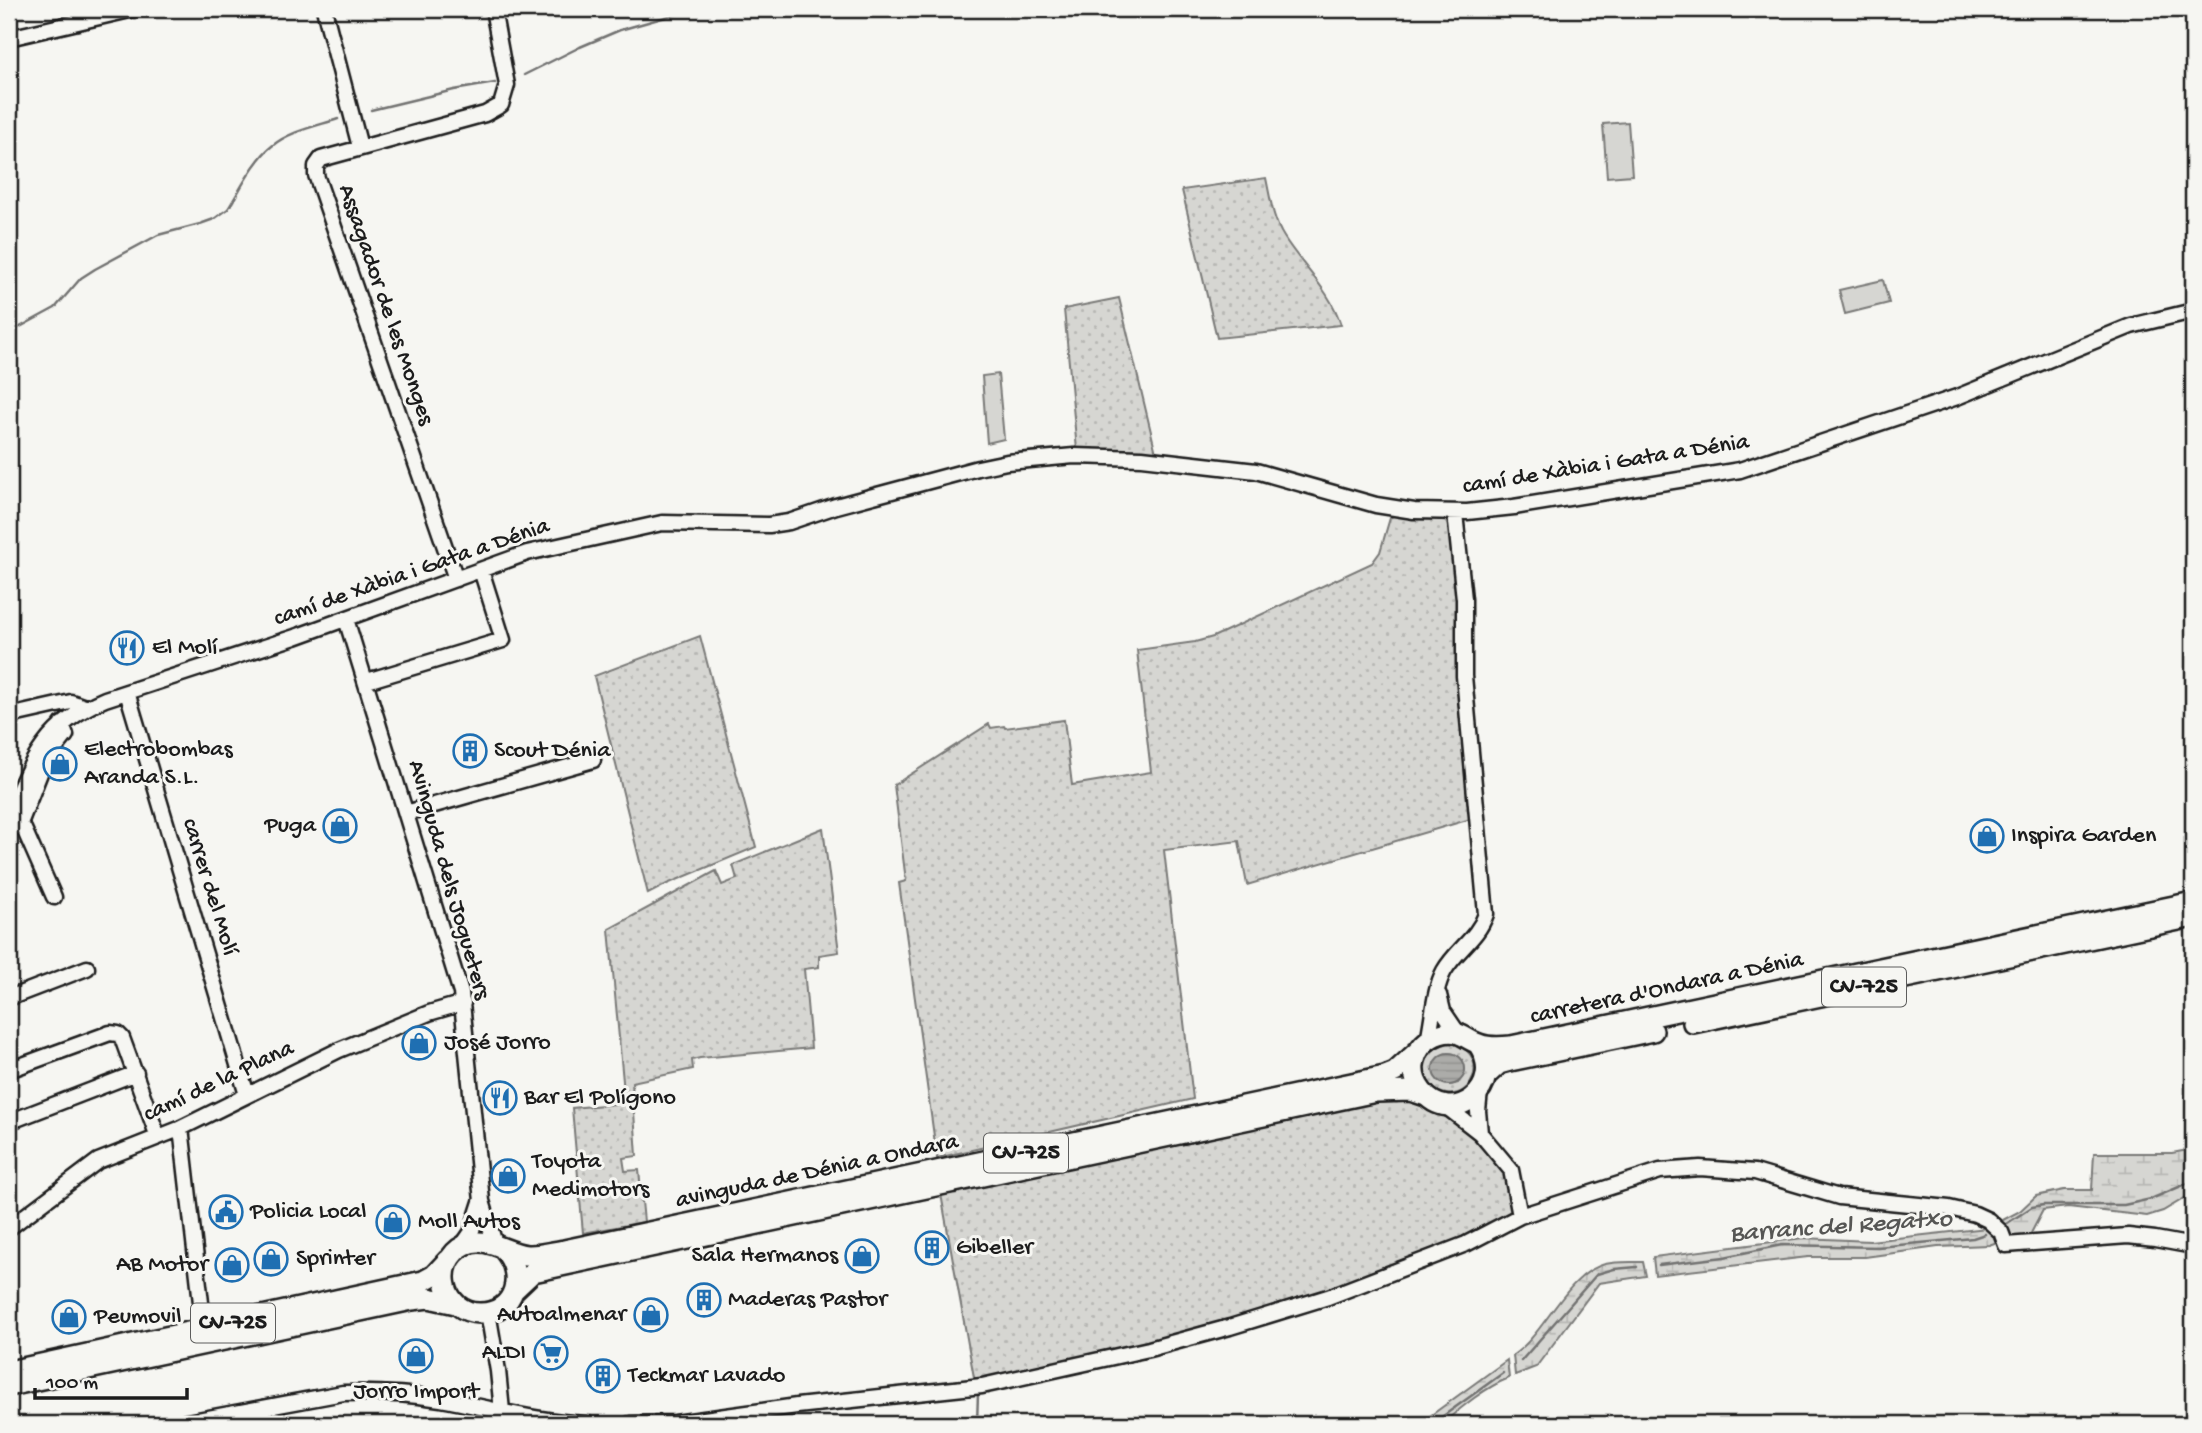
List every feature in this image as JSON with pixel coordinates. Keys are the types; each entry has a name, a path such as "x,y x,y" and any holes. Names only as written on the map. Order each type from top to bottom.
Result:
{"main road":[{"name":"carretera d'Ondara a Dénia","path":"1478,1044 1503,1047 1518,1045 2193,902"},
{"name":"carretera d'Ondara a Dénia","path":"1484,1083 1499,1064 1510,1061 2193,917"},
{"name":"CV-725","path":"1424,1045 1448,1032 1469,1037 1478,1044"},
{"path":"1478,1044 1487,1064 1484,1083"},
{"path":"1424,1045 1415,1059 1415,1079 1426,1096"},
{"name":"avinguda de Dénia a Ondara","path":"499,1247 534,1255 559,1251 1385,1076 1395,1072 1424,1045"},
{"name":"CV-725","path":"1426,1096 1444,1105 1464,1103 1484,1083"},
{"name":"avinguda de Dénia a Ondara","path":"514,1290 533,1272 1376,1092 1412,1090 1426,1096"},
{"name":"CV-725","path":"9,1371 423,1281 434,1275 456,1253 478,1241 499,1247"},
{"path":"499,1247 510,1256 516,1273 514,1290"},
{"path":"456,1253 445,1271 444,1283 448,1295 456,1304"},
{"name":"CV-725","path":"9,1386 412,1300 429,1298 456,1304 474,1313 488,1312 505,1303 514,1290"}],"street":[{"path":"9,38 134,9"},
{"path":"324,9 360,147"},
{"name":"Assagador de les Monges","path":"456,579 316,175 316,166 321,159 485,114 501,105 507,85 493,9"},
{"name":"camí de Xàbia i Gata a Dénia","path":"9,814 35,756 62,724 85,707 346,619 527,553 662,523 769,525 789,522 836,506 967,471 1007,462 1065,457 1142,458 1256,471 1391,509 1455,513 1514,507 1740,470 1957,397 2131,326 2193,311"},
{"path":"1424,1045 1437,987 1445,969 1477,933 1486,914 1464,676 1464,599 1455,513"},
{"path":"367,681 503,640 481,569"},
{"name":"Avinguda dels Jogueters","path":"346,619 463,1003 482,1201 499,1247"},
{"name":"carrer del Molí","path":"127,692 247,1095"},
{"path":"9,716 71,702 85,707"},
{"path":"54,897 24,829 14,823 44,762 66,735 62,724"},
{"path":"406,813 593,760"},
{"path":"9,998 88,968"},
{"path":"1437,987 1443,1011 1458,1033"},
{"name":"camí de la Plana","path":"9,1227 98,1161 179,1129 339,1050 429,1013 463,1003"},
{"path":"9,1070 110,1032 118,1034 122,1038 158,1137"},
{"path":"9,1122 135,1073"},
{"path":"1480,1133 1478,1111 1484,1083"},
{"path":"1444,1105 1480,1133 1511,1170 1520,1216"},
{"path":"179,1129 182,1136 204,1329"},
{"path":"630,1424 675,1423 797,1406 979,1386 1067,1368 1230,1327 1328,1297 1466,1244 1520,1216 1660,1171 1700,1168 1755,1172 1839,1197 1923,1204 1966,1212 1993,1223 2006,1245 2128,1236 2155,1238 2193,1246"},
{"name":"Avinguda dels Jogueters","path":"456,1253 471,1233 482,1201"},
{"path":"488,1312 502,1411"},
{"path":"176,1424 343,1393 419,1396 528,1417 587,1424"}],"green space":[{"path":"1628,122 1632,175 1607,177 1603,124"},
{"path":"1266,178 1280,230 1323,290 1341,325 1217,338 1182,190"},
{"path":"1883,280 1889,303 1845,314 1839,290"},
{"path":"1119,298 1156,453 1077,450 1064,309"},
{"path":"998,374 1004,439 987,443 982,376"},
{"path":"1395,515 1445,519 1449,522 1453,534 1474,818 1247,885 1239,841 1164,850 1193,1099 937,1158 899,883 906,881 894,785 989,724 991,728 1005,728 1064,720 1072,785 1151,772 1137,650 1213,637 1372,563 1380,552 1390,518"},
{"path":"700,636 756,847 648,894 594,676"},
{"path":"823,828 839,952 819,955 819,967 804,969 811,1048 700,1058 692,1060 693,1069 632,1082 637,1156 623,1158 625,1171 639,1170 644,1222 583,1233 572,1108 625,1103 609,929 716,871 722,885 737,879 733,865"},
{"path":"1449,1043 1462,1047 1470,1054 1474,1064 1470,1083 1464,1090 1454,1094 1435,1090 1427,1082 1424,1072 1425,1061 1432,1051","holes":["1455,1055 1462,1061 1465,1070 1458,1083 1448,1085 1434,1064 1440,1056"]},
{"path":"1385,1098 1414,1100 1428,1111 1457,1120 1500,1168 1508,1182 1513,1207 1508,1215 1469,1238 1328,1294 1144,1345 975,1383 941,1194"},
{"path":"2193,1149 2193,1193 2163,1211 2147,1216 2068,1207 2043,1210 2029,1237 2011,1238 2001,1221 2020,1211 2036,1196 2064,1190 2092,1190 2094,1153 2172,1153"},
{"path":"1987,1228 2000,1241 1989,1245 1938,1247 1865,1257 1808,1257 1655,1275 1653,1257 1803,1238 1870,1241"},
{"path":"1643,1262 1646,1276 1599,1283 1536,1367 1515,1375 1513,1355 1525,1345 1579,1279 1605,1264"},
{"path":"1507,1360 1509,1378 1482,1392 1442,1424 1419,1424"}],"shaded area":[{"path":"1449,1053 1460,1058 1465,1069 1460,1080 1449,1085 1438,1080 1433,1069 1438,1058"}],"waterway":[{"path":"524,75 620,30 694,9"},
{"path":"371,110 495,83"},
{"path":"9,333 55,308 81,278 95,269 158,235 214,219 228,209 254,167 272,146 295,133 338,119"},
{"name":"Barranc del Regatxo","path":"2003,1226 2032,1207 2124,1205 2151,1199 2193,1181"},
{"name":"Barranc del Regatxo","path":"1659,1265 1724,1257 1782,1245 1878,1247 1973,1238 1985,1234"},
{"name":"Barranc del Regatxo","path":"1521,1361 1597,1274 1637,1267"},
{"name":"Barranc del Regatxo","path":"1432,1424 1503,1373"},
{"path":"977,1424 978,1393"}],"place":[{"name":"El Molí","path":"127,648"},
{"name":"Scout Dénia","path":"470,751"},
{"name":"Electrobombas Aranda S.L.","path":"60,764"},
{"name":"Puga","path":"340,826"},
{"name":"Inspira Garden","path":"1987,836"},
{"name":"José Jorro","path":"419,1043"},
{"name":"Bar El Polígono","path":"500,1098"},
{"name":"Toyota Medimotors","path":"508,1176"},
{"name":"Policia Local","path":"226,1212"},
{"name":"Moll Autos","path":"393,1222"},
{"name":"Gibeller","path":"932,1248"},
{"name":"Sala Hermanos","path":"862,1256"},
{"name":"Sprinter","path":"271,1259"},
{"name":"AB Motor","path":"232,1265"},
{"name":"Maderas Pastor","path":"704,1300"},
{"name":"Autoalmenar","path":"651,1315"},
{"name":"Peumovil","path":"69,1317"},
{"name":"ALDI","path":"551,1353"},
{"name":"Jorro Import","path":"416,1356"},
{"name":"Teckmar Lavado","path":"603,1376"}]}
